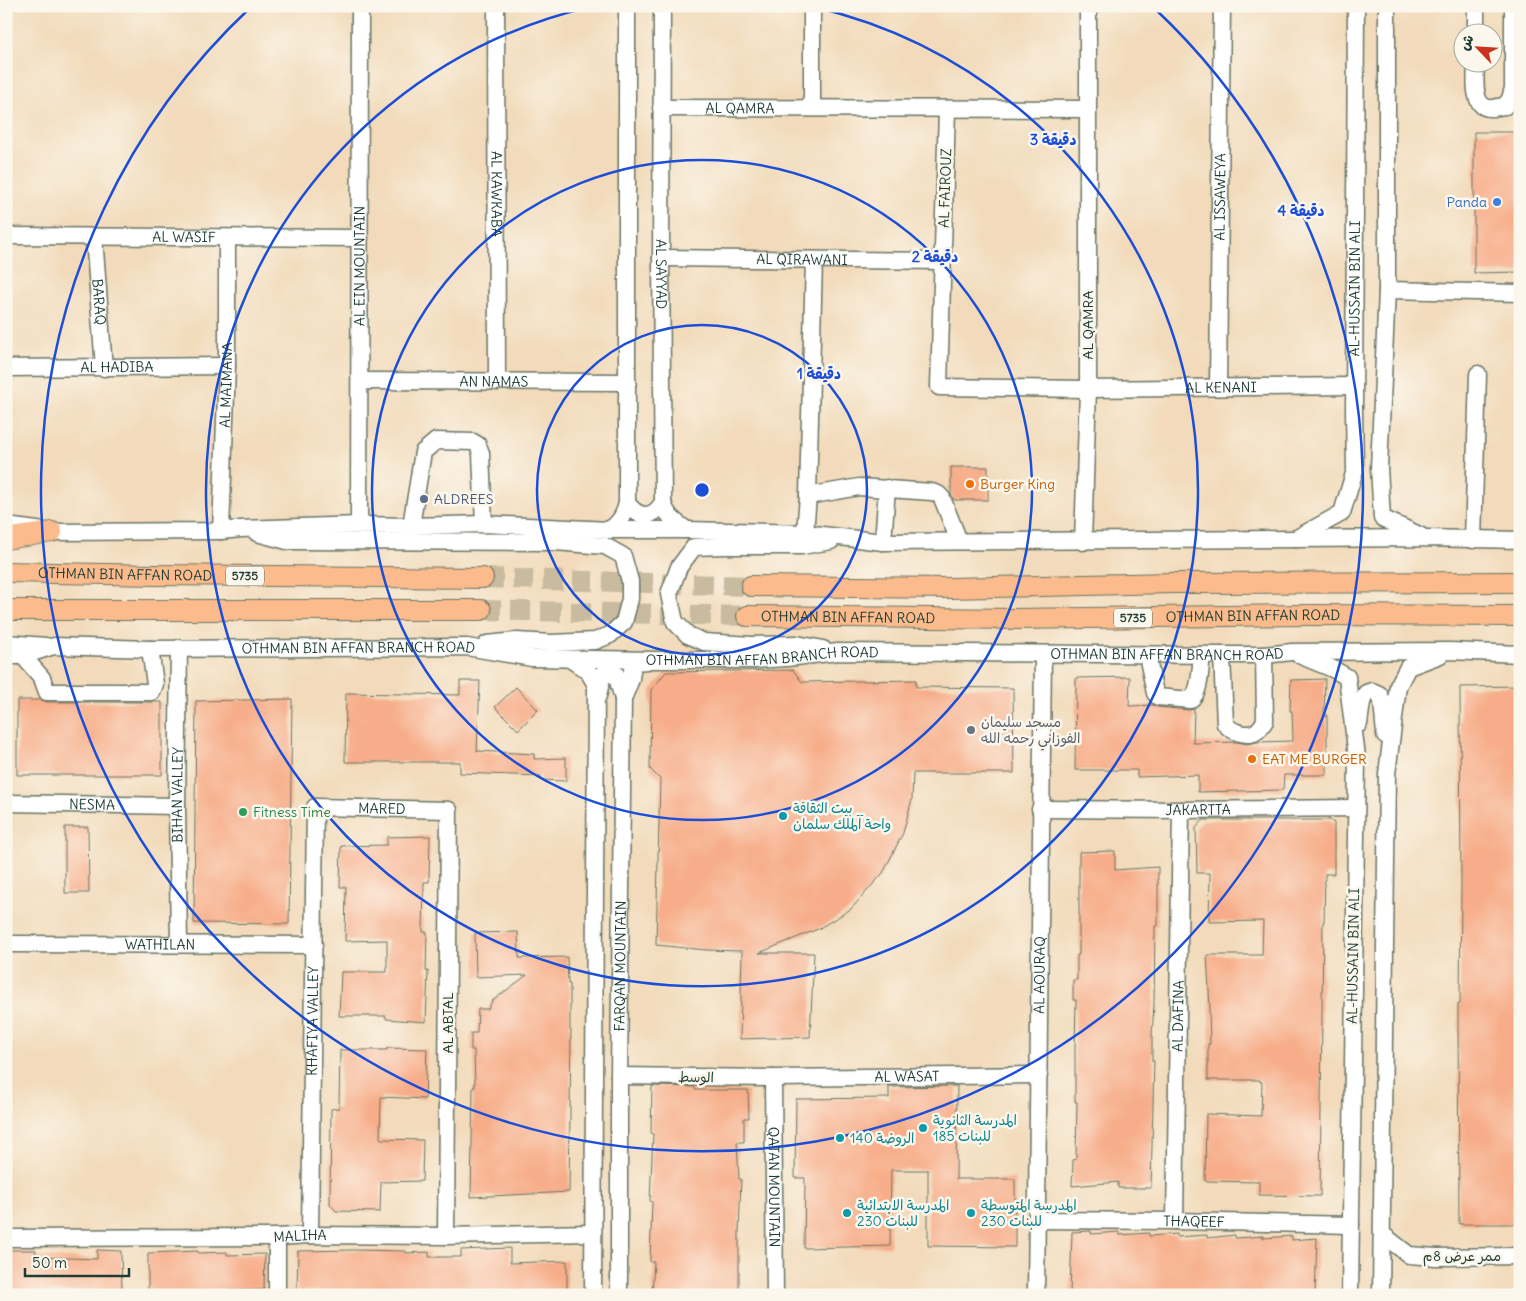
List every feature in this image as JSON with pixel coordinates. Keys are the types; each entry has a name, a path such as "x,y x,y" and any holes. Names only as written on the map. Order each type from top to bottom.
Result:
{"main road":[{"path":"6,540 52,532"},
{"name":"OTHMAN BIN AFFAN ROAD","path":"6,572 483,578"},
{"path":"751,586 951,588 1181,583 1520,582"},
{"path":"6,610 481,610"},
{"name":"OTHMAN BIN AFFAN ROAD","path":"747,616 1015,619 1520,616"}],"street":[{"name":"AL EIN MOUNTAIN","path":"359,525 360,6"},
{"name":"AL KAWKABA","path":"496,6 497,382"},
{"path":"609,530 622,518 628,503 627,6"},
{"name":"AL SAYYAD","path":"662,6 661,258 663,502"},
{"path":"812,6 812,108"},
{"name":"AL QAMRA","path":"1083,542 1088,389 1088,6"},
{"name":"AL ISSAWEYA","path":"1218,388 1222,6"},
{"name":"AL-HUSSAIN BIN ALI","path":"1293,540 1342,513 1356,470 1354,386 1356,6"},
{"name":"AL-HUSSAIN BIN ALI","path":"1387,6 1386,290 1379,468 1382,518 1425,538"},
{"path":"1476,6 1476,22"},
{"path":"1476,72 1476,97 1481,104 1489,108 1505,106 1510,99 1513,88 1513,6"},
{"name":"AL QAMRA","path":"661,108 1088,109"},
{"name":"AL FAIROUZ","path":"939,387 947,109"},
{"name":"AL WASIF","path":"6,236 360,238"},
{"name":"BARAQ","path":"94,237 104,368"},
{"name":"AL MAIMANA","path":"221,531 227,366 227,238"},
{"name":"AL QIRAWANI","path":"661,258 943,261"},
{"path":"805,533 808,496 814,260"},
{"path":"1386,290 1520,293"},
{"name":"AL HADIBA","path":"6,368 227,366"},
{"path":"1472,540 1478,374"},
{"name":"AN NAMAS","path":"360,381 628,382"},
{"name":"AL KENANI","path":"939,387 1088,389 1354,386"},
{"path":"411,526 423,452 436,441 473,442 478,445 481,453 484,524"},
{"path":"1356,470 1379,468"},
{"path":"808,496 858,487 932,492 942,498 959,541"},
{"path":"882,542 887,488"},
{"path":"628,503 633,511 641,515 650,514 658,510 663,502"},
{"path":"663,502 667,513 672,519 687,530"},
{"path":"6,526 52,532 221,531 359,525 484,524 609,530 805,533 882,542 1425,538 1520,540"},
{"path":"241,529 287,541 555,542 605,546 623,556 630,581 630,599 624,622 610,634 595,641 552,643 516,641 467,647"},
{"path":"838,652 797,644 752,645 704,642 688,635 675,622 669,594 679,567 694,547 802,546 851,538"},
{"path":"6,643 54,646"},
{"name":"OTHMAN BIN AFFAN BRANCH ROAD","path":"14,656 54,646 150,649 467,647 532,658 655,660 755,660 838,652 1264,655 1292,652 1450,651 1520,654"},
{"name":"BIHAN VALLEY","path":"178,944 179,648"},
{"path":"14,656 42,678 47,692 152,692 155,684 150,649"},
{"path":"1381,1295 1388,760 1398,686 1408,667 1450,651"},
{"name":"AL-HUSSAIN BIN ALI","path":"1292,652 1347,677 1356,757 1350,1295"},
{"name":"AL AOURAQ","path":"1036,1295 1043,654"},
{"path":"1147,655 1154,693 1158,698 1190,700 1197,691 1202,655"},
{"path":"1222,655 1225,724 1230,730 1237,733 1254,733 1260,729 1265,721 1264,655"},
{"name":"FARQAN MOUNTAIN","path":"570,659 588,671 596,685 593,1295"},
{"name":"FARQAN MOUNTAIN","path":"619,1295 623,699 631,679 633,662 655,660"},
{"path":"596,706 603,673 616,674 623,699"},
{"path":"1356,757 1362,702 1366,693 1372,691 1379,694 1382,701 1388,760"},
{"name":"NESMA","path":"6,803 177,806"},
{"name":"MARED","path":"316,807 450,810"},
{"name":"KHAFIYA VALLEY","path":"310,1235 316,807"},
{"name":"JAKARTTA","path":"1040,809 1355,808"},
{"name":"AL ABTAL","path":"446,1236 450,810"},
{"name":"AL DAFINA","path":"1175,1221 1181,810"},
{"name":"WATHILAN","path":"6,944 314,945"},
{"name":"AL WASAT","path":"773,1078 1039,1075"},
{"name":"الوسط","path":"619,1076 773,1078"},
{"name":"QATAN MOUNTAIN","path":"773,1078 775,1295"},
{"name":"THAQEEF","path":"1036,1220 1351,1225"},
{"name":"MALIHA","path":"6,1238 277,1237 310,1235 446,1236 593,1233"},
{"name":"ممر عرض 8م","path":"1382,1234 1409,1255 1436,1257 1520,1256"},
{"path":"276,1295 277,1237"}],"building":[{"name":"Panda","path":"1474,132 1520,132 1520,272 1474,273"},
{"name":"Burger King","path":"951,467 988,467 988,500 954,500 951,494"},
{"name":"بيت الثقافة _ واحة الملك سلمان","path":"793,670 802,682 916,680 916,687 1013,688 1014,773 913,773 912,799 903,833 883,873 851,909 818,929 759,953 814,953 810,1037 740,1039 742,951 706,950 656,945 660,779 650,769 651,690 666,672"},
{"path":"1130,677 1129,706 1153,705 1157,707 1194,709 1193,743 1237,742 1247,744 1293,741 1292,711 1290,711 1291,680 1325,679 1324,715 1327,715 1327,775 1284,775 1283,790 1198,792 1198,775 1137,777 1137,770 1075,770 1076,678"},
{"path":"460,681 480,681 477,751 534,754 534,759 566,758 566,781 541,780 541,776 460,773 460,762 345,762 346,693 460,695"},
{"path":"1520,686 1520,1224 1459,1224 1460,687"},
{"path":"516,687 538,710 518,730 495,707"},
{"name":"Fitness Time","path":"292,699 289,924 194,923 196,701"},
{"path":"17,700 42,700 47,702 162,702 162,775 17,775"},
{"path":"1203,820 1330,820 1334,823 1334,874 1325,874 1323,922 1320,1196 1259,1195 1259,1182 1205,1181 1206,1114 1261,1116 1262,1082 1260,1080 1208,1080 1210,1008 1207,955 1262,955 1263,921 1209,922 1210,873 1197,873 1196,828"},
{"path":"65,827 88,827 89,893 65,893"},
{"path":"430,836 429,882 424,882 423,932 427,932 426,971 428,971 426,1022 386,1019 386,1016 339,1016 341,972 387,972 387,940 345,941 346,887 340,887 341,846 387,845 387,837"},
{"path":"1115,851 1115,870 1158,867 1158,926 1155,926 1152,1035 1152,1061 1154,1061 1151,1188 1118,1188 1118,1182 1072,1186 1073,1160 1076,1159 1076,1000 1073,1000 1073,980 1077,980 1077,955 1079,955 1079,852"},
{"path":"518,932 519,958 567,957 568,984 570,984 571,1030 569,1192 471,1197 473,1087 475,1087 474,1050 471,1050 471,1033 477,1033 478,1009 488,1009 492,1001 527,975 476,977 475,933"},
{"path":"387,1048 427,1049 425,1099 381,1097 380,1138 423,1140 422,1181 381,1182 380,1212 336,1211 330,1204 331,1109 339,1108 340,1050 387,1050"},
{"path":"652,1086 695,1087 695,1090 748,1090 749,1118 744,1118 744,1142 737,1142 739,1179 741,1179 739,1295 652,1295 654,1262 650,1262 652,1202 650,1201 653,1134 651,1133"},
{"path":"957,1086 956,1179 1015,1179 1015,1247 928,1246 928,1170 891,1170 890,1246 804,1248 805,1178 795,1178 796,1099 889,1098 889,1087"},
{"path":"1091,1231 1091,1234 1119,1232 1119,1235 1149,1233 1149,1236 1177,1234 1177,1237 1207,1235 1207,1238 1235,1235 1235,1238 1292,1236 1292,1240 1317,1238 1315,1295 1070,1295 1072,1232"},
{"path":"510,1248 510,1263 567,1261 567,1295 518,1295 518,1290 456,1292 456,1294 438,1295 436,1293 355,1295 355,1291 297,1291 298,1251 406,1251 406,1253 429,1252 429,1257 461,1257 461,1250"},
{"path":"6,1250 36,1250 35,1257 97,1259 97,1250 121,1251 122,1291 6,1292"},
{"path":"198,1251 198,1253 227,1252 227,1255 265,1254 264,1290 148,1292 148,1253"}],"tunnel":[{"path":"483,578 751,586"},
{"path":"481,610 747,616"}],"place":[{"name":"Panda","path":"1497,202"},
{"name":"Burger King","path":"970,484"},
{"name":"ALDREES","path":"424,499"},
{"name":"مسجد سليمان الفوزاني رحمه الله","path":"971,730"},
{"name":"EAT ME BURGER","path":"1252,759"},
{"name":"Fitness Time","path":"243,812"},
{"name":"بيت الثقافة _ واحة الملك سلمان","path":"783,816"},
{"name":"المدرسة الثانوية 185 للبنات","path":"923,1128"},
{"name":"الروضة 140","path":"840,1138"},
{"name":"المدرسة الابتدائية 230 للبنات","path":"847,1213"},
{"name":"المدرسة المتوسطة 230 للبنات","path":"971,1213"}]}
